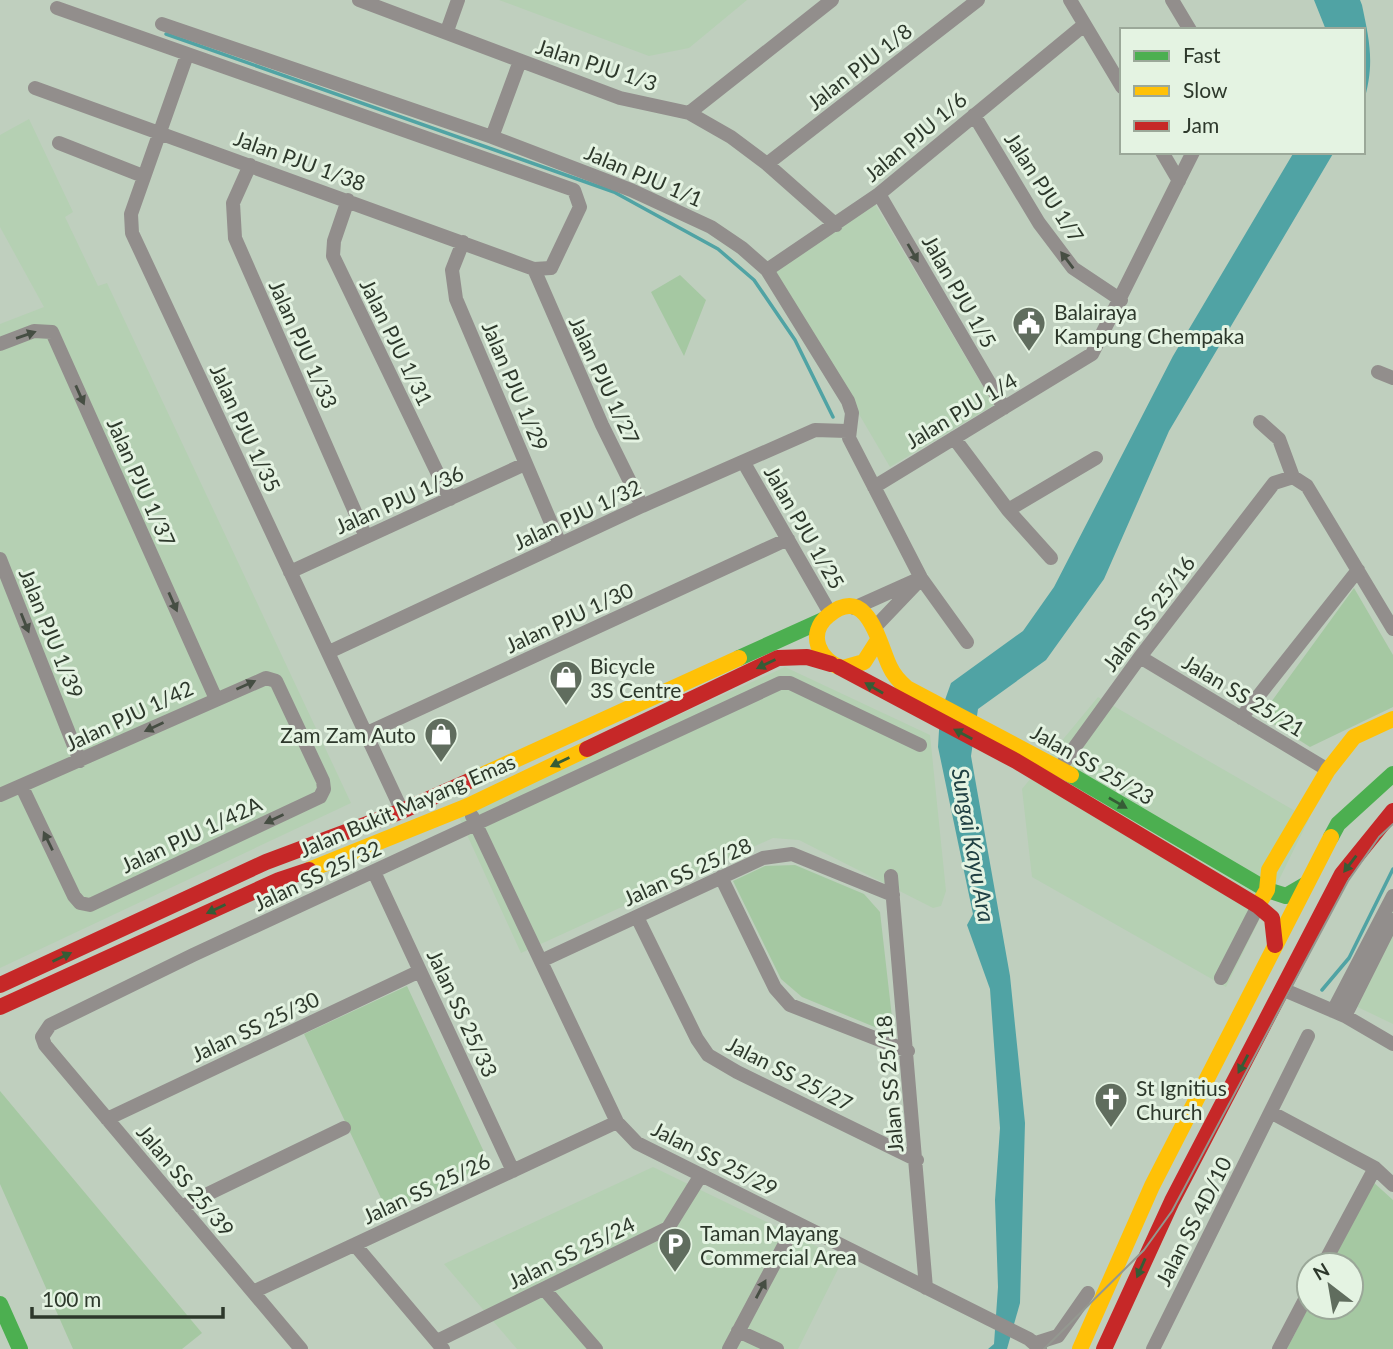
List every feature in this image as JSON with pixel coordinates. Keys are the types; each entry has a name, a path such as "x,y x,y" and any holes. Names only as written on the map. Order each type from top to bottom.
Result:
{"main road":[{"path":"854,608 863,612 877,633 872,657 865,663 848,669 835,666 818,649 817,639 827,616 854,608"},
{"name":"Jalan Bukit Mayang Emas","path":"0,985 266,862 402,811 827,616"},
{"name":"Jalan SS 25/23","path":"877,633 888,669 915,701 1258,906"},
{"name":"Jalan Bukit Mayang Emas","path":"0,1007 279,880 339,859 468,806 778,658 807,657 835,666"},
{"name":"Jalan SS 25/23","path":"835,666 1016,743 1267,890"},
{"path":"1275,945 1272,918 1258,906 1267,890 1269,870 1328,770 1354,737 1393,719"},
{"path":"1037,774 1059,769"},
{"path":"1069,1349 1088,1293 1117,1233 1201,1086 1338,824 1393,774"},
{"path":"1104,1349 1172,1200 1342,874 1393,811"},
{"path":"1267,890 1286,896 1305,885"},
{"path":"1080,1349 1103,1292 1201,1086"},
{"path":"0,1304 20,1349"}],"street":[{"name":"Jalan PJU 1/3","path":"359,0 620,98 689,113 731,137 767,164 836,225"},
{"path":"447,32 458,0"},
{"path":"689,113 832,0"},
{"name":"Jalan PJU 1/8","path":"767,164 978,0"},
{"path":"1070,0 1120,84"},
{"path":"1172,0 1189,28"},
{"name":"Jalan PJU 1/1","path":"57,8 574,190 580,207 551,268"},
{"name":"Jalan PJU 1/1","path":"162,24 492,137 631,190 711,227 742,248 767,270 848,401 852,413 847,431 874,487 921,578 967,642"},
{"name":"Jalan PJU 1/6","path":"767,270 879,194 1084,25"},
{"name":"Jalan PJU 1/35","path":"187,55 131,214 132,233 402,811"},
{"path":"492,137 520,61"},
{"name":"Jalan PJU 1/38","path":"35,88 159,130 534,270 551,268"},
{"name":"Jalan PJU 1/7","path":"974,115 1040,223 1073,268 1121,300"},
{"path":"59,144 143,176"},
{"path":"1163,154 1179,181"},
{"name":"Jalan PJU 1/4","path":"874,487 1092,354 1192,154"},
{"name":"Jalan PJU 1/33","path":"250,165 233,203 235,238 366,537"},
{"name":"Jalan PJU 1/5","path":"879,194 1004,408"},
{"name":"Jalan PJU 1/31","path":"348,200 334,241 333,256 450,499"},
{"name":"Jalan PJU 1/29","path":"463,242 452,270 456,299 560,544"},
{"name":"Jalan PJU 1/27","path":"534,270 602,425 642,506"},
{"name":"Jalan PJU 1/37","path":"0,344 34,331 52,332 216,699"},
{"path":"1378,372 1393,378"},
{"path":"1260,422 1279,439 1293,477 1307,486 1393,629"},
{"name":"Jalan PJU 1/32","path":"329,652 642,506 815,430 847,431"},
{"path":"954,438 1008,510 1051,558"},
{"path":"1008,510 1096,458"},
{"name":"Jalan PJU 1/25","path":"744,463 788,539 827,616"},
{"name":"Jalan PJU 1/36","path":"290,572 526,464"},
{"name":"Jalan SS 25/16","path":"1059,769 1140,657 1274,484 1293,477"},
{"name":"Jalan PJU 1/30","path":"367,733 788,539"},
{"name":"Jalan PJU 1/39","path":"0,559 80,761"},
{"path":"1241,718 1359,570"},
{"path":"854,608 921,578"},
{"path":"877,633 921,578"},
{"name":"Jalan SS 25/21","path":"1140,657 1328,770"},
{"name":"Jalan PJU 1/42","path":"0,795 258,680 276,681"},
{"name":"Jalan PJU 1/42A","path":"22,787 74,896 80,903 90,905 320,797 324,789 323,781 276,681"},
{"name":"Jalan SS 25/32","path":"42,1037 50,1025 193,955 780,683 790,683 920,745"},
{"name":"Jalan SS 25/29","path":"468,806 617,1122 638,1143 1035,1344 1058,1336 1088,1293"},
{"name":"Jalan SS 25/28","path":"541,961 763,858 792,854 893,895"},
{"name":"Jalan SS 25/33","path":"374,872 513,1171"},
{"name":"Jalan SS 25/18","path":"891,876 908,1051 926,1288"},
{"path":"721,877 775,988 790,1004 908,1051"},
{"path":"1339,1014 1393,896"},
{"path":"1221,978 1258,906"},
{"name":"Jalan SS 25/27","path":"637,917 697,1039 708,1055 737,1072 917,1160"},
{"path":"1339,1014 1393,920"},
{"name":"Jalan SS 25/30","path":"107,1119 420,971"},
{"path":"1282,989 1339,1014 1393,1044"},
{"name":"Jalan SS 4D/10","path":"1153,1349 1308,1036"},
{"name":"Jalan SS 25/39","path":"42,1037 45,1045 300,1349"},
{"path":"1272,1113 1375,1168 1393,1185"},
{"name":"Jalan SS 25/26","path":"253,1292 617,1122"},
{"path":"181,1207 344,1128"},
{"path":"1331,1251 1375,1168"},
{"name":"Jalan SS 25/24","path":"440,1345 544,1289 668,1228 701,1175"},
{"path":"729,1349 796,1223"},
{"path":"355,1245 440,1345"},
{"path":"544,1289 596,1349"},
{"path":"1279,1349 1295,1319"},
{"path":"738,1331 777,1349"}],"shaded area":[{"path":"499,0 747,0 689,48 649,56"},
{"path":"29,119 73,212 65,217 98,286 107,283 351,803 0,968 0,324 44,307 0,227 0,135"},
{"path":"875,204 994,405 890,467 775,271"},
{"path":"680,275 706,300 684,356 651,292"},
{"path":"1354,588 1393,655 1393,707 1310,747 1261,716"},
{"path":"785,667 930,735 946,891 941,906 933,908 799,840 773,838 521,953 458,815"},
{"path":"1098,697 1309,819 1226,987 1032,877 1022,789"},
{"path":"795,865 864,894 880,912 894,1035 802,997 781,979 733,881 765,866"},
{"path":"1393,909 1393,1024 1345,1001"},
{"path":"407,986 490,1165 388,1213 304,1034"},
{"path":"0,1091 202,1333 182,1349 73,1349 0,1184"},
{"path":"653,1167 843,1259 798,1349 517,1349 444,1264"},
{"path":"1372,1181 1393,1200 1393,1349 1287,1349 1301,1321 1365,1321 1365,1251 1337,1251"}],"water":[{"path":"1314,0 1360,0 1370,54 1365,97 1365,28 1325,28"},
{"name":"Sungai Kayu Ara","path":"1293,154 1333,154 1169,431 1104,579 1046,660 978,709 971,756 1010,976 1025,1123 1020,1303 1007,1349 988,1349 994,1344 998,1287 995,1200 1000,1128 990,989 967,925 973,914 938,747 940,714 951,683 1023,631 1054,587 1173,356"}],"waterway":[{"path":"166,34 614,192 718,249 754,280 795,340 833,417"},
{"path":"1322,990 1349,958 1393,869"}],"tram line":[{"path":"1044,1349 1144,1250 1172,1211 1348,881 1379,837 1393,824"}],"traffic: fast":[{"path":"739,658 823,620"},
{"path":"1331,837 1338,824 1393,774"},
{"path":"1071,775 1267,890 1286,896 1305,885"},
{"path":"0,1304 20,1349"}],"traffic: slow":[{"path":"878,640 864,662 843,668 827,660 818,646 817,638 822,622 842,607 853,607 863,612 876,632 897,679 907,688 1071,775"},
{"path":"469,781 739,658"},
{"path":"1261,900 1267,890 1269,870 1328,770 1354,737 1393,719"},
{"path":"309,870 468,806 587,749"},
{"path":"1080,1349 1152,1186 1331,837"}],"traffic: jam":[{"path":"587,749 778,658 807,657 831,664"},
{"path":"839,667 1016,761 1258,906 1272,918 1275,945"},
{"path":"0,985 266,862 402,811 469,781"},
{"path":"1104,1349 1172,1201 1342,874 1393,811"},
{"path":"0,1007 279,880 309,870"}],"place":[{"name":"Balairaya Kampung Chempaka","path":"1029,353"},
{"name":"Bicycle 3S Centre","path":"566,707"},
{"name":"Zam Zam Auto","path":"441,764"},
{"name":"St Ignitius Church","path":"1111,1129"},
{"name":"Taman Mayang Commercial Area","path":"675,1274"}]}
